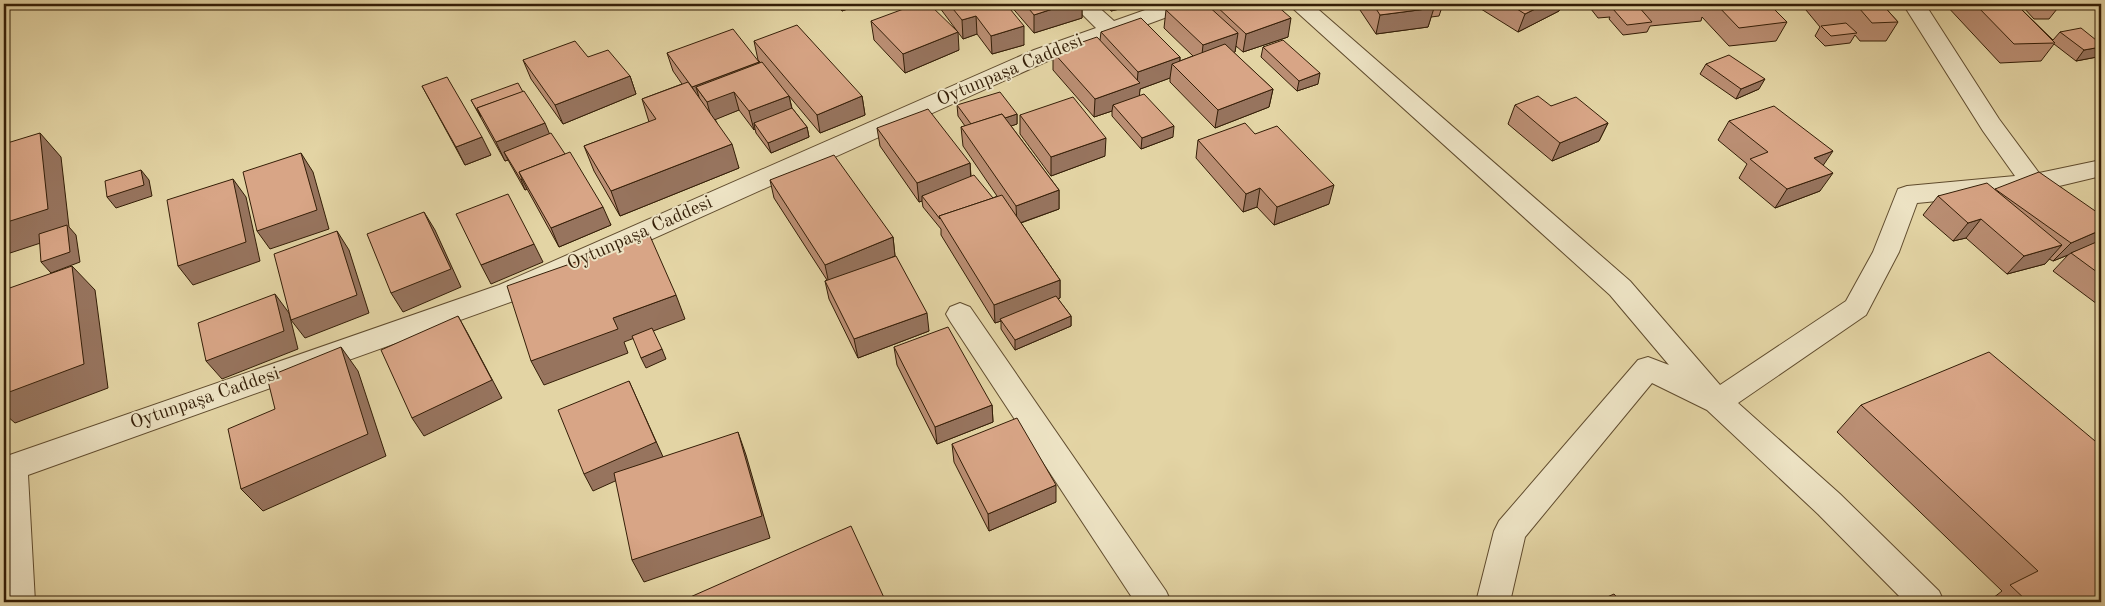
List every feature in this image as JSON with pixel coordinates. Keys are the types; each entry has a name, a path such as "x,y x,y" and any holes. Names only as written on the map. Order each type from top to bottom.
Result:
{"street":[{"path":"1084,4 1111,30"},
{"name":"Oytunpaşa Caddesi","path":"8,469 509,292 1042,55 1182,4"},
{"path":"1299,4 1620,288 1717,402 1829,504 1927,602"},
{"path":"1914,4 1991,125 2034,183 2101,232"},
{"path":"1717,402 1856,308 1886,252 1907,195 2034,183 2101,168"},
{"path":"960,314 1154,602"},
{"path":"1492,602 1510,531 1648,368 1717,402"},
{"path":"8,469 18,602"}],"building":[{"path":"917,4 929,4 958,32 903,54 871,21"},
{"path":"949,4 1006,4 1024,26 991,36 976,16 962,20"},
{"path":"1025,4 1068,4 1034,15"},
{"path":"1183,4 1206,4 1238,33 1203,45 1166,10"},
{"path":"1214,4 1275,4 1291,18 1246,34"},
{"path":"1373,4 1430,4 1434,8 1380,15"},
{"path":"1509,4 1545,4 1525,14"},
{"path":"1599,4 1632,4 1603,8"},
{"path":"1655,4 1697,4 1659,8"},
{"path":"1716,4 1769,4 1787,22 1739,28"},
{"path":"1827,4 1882,4 1898,22 1872,23 1859,8 1831,9"},
{"path":"1975,4 2016,4 2055,43 2014,44"},
{"path":"2037,4 2052,4 2057,9 2042,9"},
{"path":"1638,6 1652,22 1627,25 1613,9"},
{"path":"1141,18 1180,57 1138,72 1101,32"},
{"path":"1846,23 1857,33 1831,36 1821,26"},
{"path":"797,25 862,96 817,115 754,41"},
{"path":"2081,28 2101,44 2101,47 2084,50 2060,32"},
{"path":"733,29 759,62 692,87 667,53"},
{"path":"1097,37 1140,83 1095,99 1053,52"},
{"path":"1283,40 1320,73 1299,81 1263,47"},
{"path":"575,41 588,57 608,50 630,76 555,105 523,60"},
{"path":"1225,44 1273,89 1218,110 1172,64"},
{"path":"1729,55 1765,79 1741,89 1706,64"},
{"path":"762,62 789,96 749,111 734,92 707,102 696,87"},
{"path":"447,77 482,137 456,147 422,86"},
{"path":"688,82 732,144 611,191 584,146 656,119 642,99"},
{"path":"518,83 523,92 477,108 481,117 471,100"},
{"path":"524,91 545,123 496,142 477,108"},
{"path":"1000,92 1017,114 1005,118 1002,114 971,124 957,105"},
{"path":"1144,94 1174,126 1142,138 1113,105"},
{"path":"1538,96 1551,106 1576,97 1608,123 1560,143 1515,105"},
{"path":"1073,97 1106,138 1051,157 1020,115"},
{"path":"1774,106 1833,151 1814,158 1833,173 1787,189 1750,159 1768,152 1729,121"},
{"path":"792,108 807,127 768,143 754,123"},
{"path":"928,109 970,163 917,183 877,128"},
{"path":"1002,114 1059,190 1016,206 961,127"},
{"path":"1245,123 1255,134 1277,126 1334,185 1277,207 1260,188 1246,194 1198,140"},
{"path":"40,133 48,209 4,223 4,144"},
{"path":"551,133 565,154 519,172 521,180 504,152"},
{"path":"570,152 603,207 551,228 519,172"},
{"path":"301,153 317,210 257,231 243,172"},
{"path":"834,155 893,237 825,265 770,180"},
{"path":"141,170 144,185 107,197 105,181"},
{"path":"2039,172 2101,215 2101,230 2071,243 1995,189"},
{"path":"974,175 993,198 939,216 940,219 922,196"},
{"path":"233,179 246,242 178,266 167,200"},
{"path":"1987,183 2062,245 2024,256 1981,219 1968,223 1938,196"},
{"path":"508,194 534,244 481,265 456,214"},
{"path":"1002,195 1060,280 994,305 939,216"},
{"path":"424,212 451,269 391,293 367,234"},
{"path":"67,225 70,252 41,262 39,234"},
{"path":"337,231 357,295 291,320 274,254"},
{"path":"650,236 676,295 613,318 618,329 531,361 507,286"},
{"path":"2101,240 2101,275 2071,253"},
{"path":"896,256 927,313 854,339 825,281"},
{"path":"72,266 84,364 4,394 4,290"},
{"path":"275,294 284,331 206,361 198,323"},
{"path":"1056,296 1071,316 1015,340 1000,319"},
{"path":"458,316 492,380 412,418 381,350"},
{"path":"948,327 992,405 935,427 894,347"},
{"path":"652,328 662,349 641,358 632,336"},
{"path":"341,347 368,434 241,489 228,429 275,409 267,377"},
{"path":"1989,352 2101,446 2101,602 2028,602 2010,585 2038,571 1861,405"},
{"path":"629,381 656,442 584,474 558,410"},
{"path":"1017,418 1056,485 988,514 952,444"},
{"path":"738,432 762,516 632,560 614,473"},
{"path":"851,526 886,602 679,602"},
{"path":"1614,594 1621,602 1596,602"}]}
